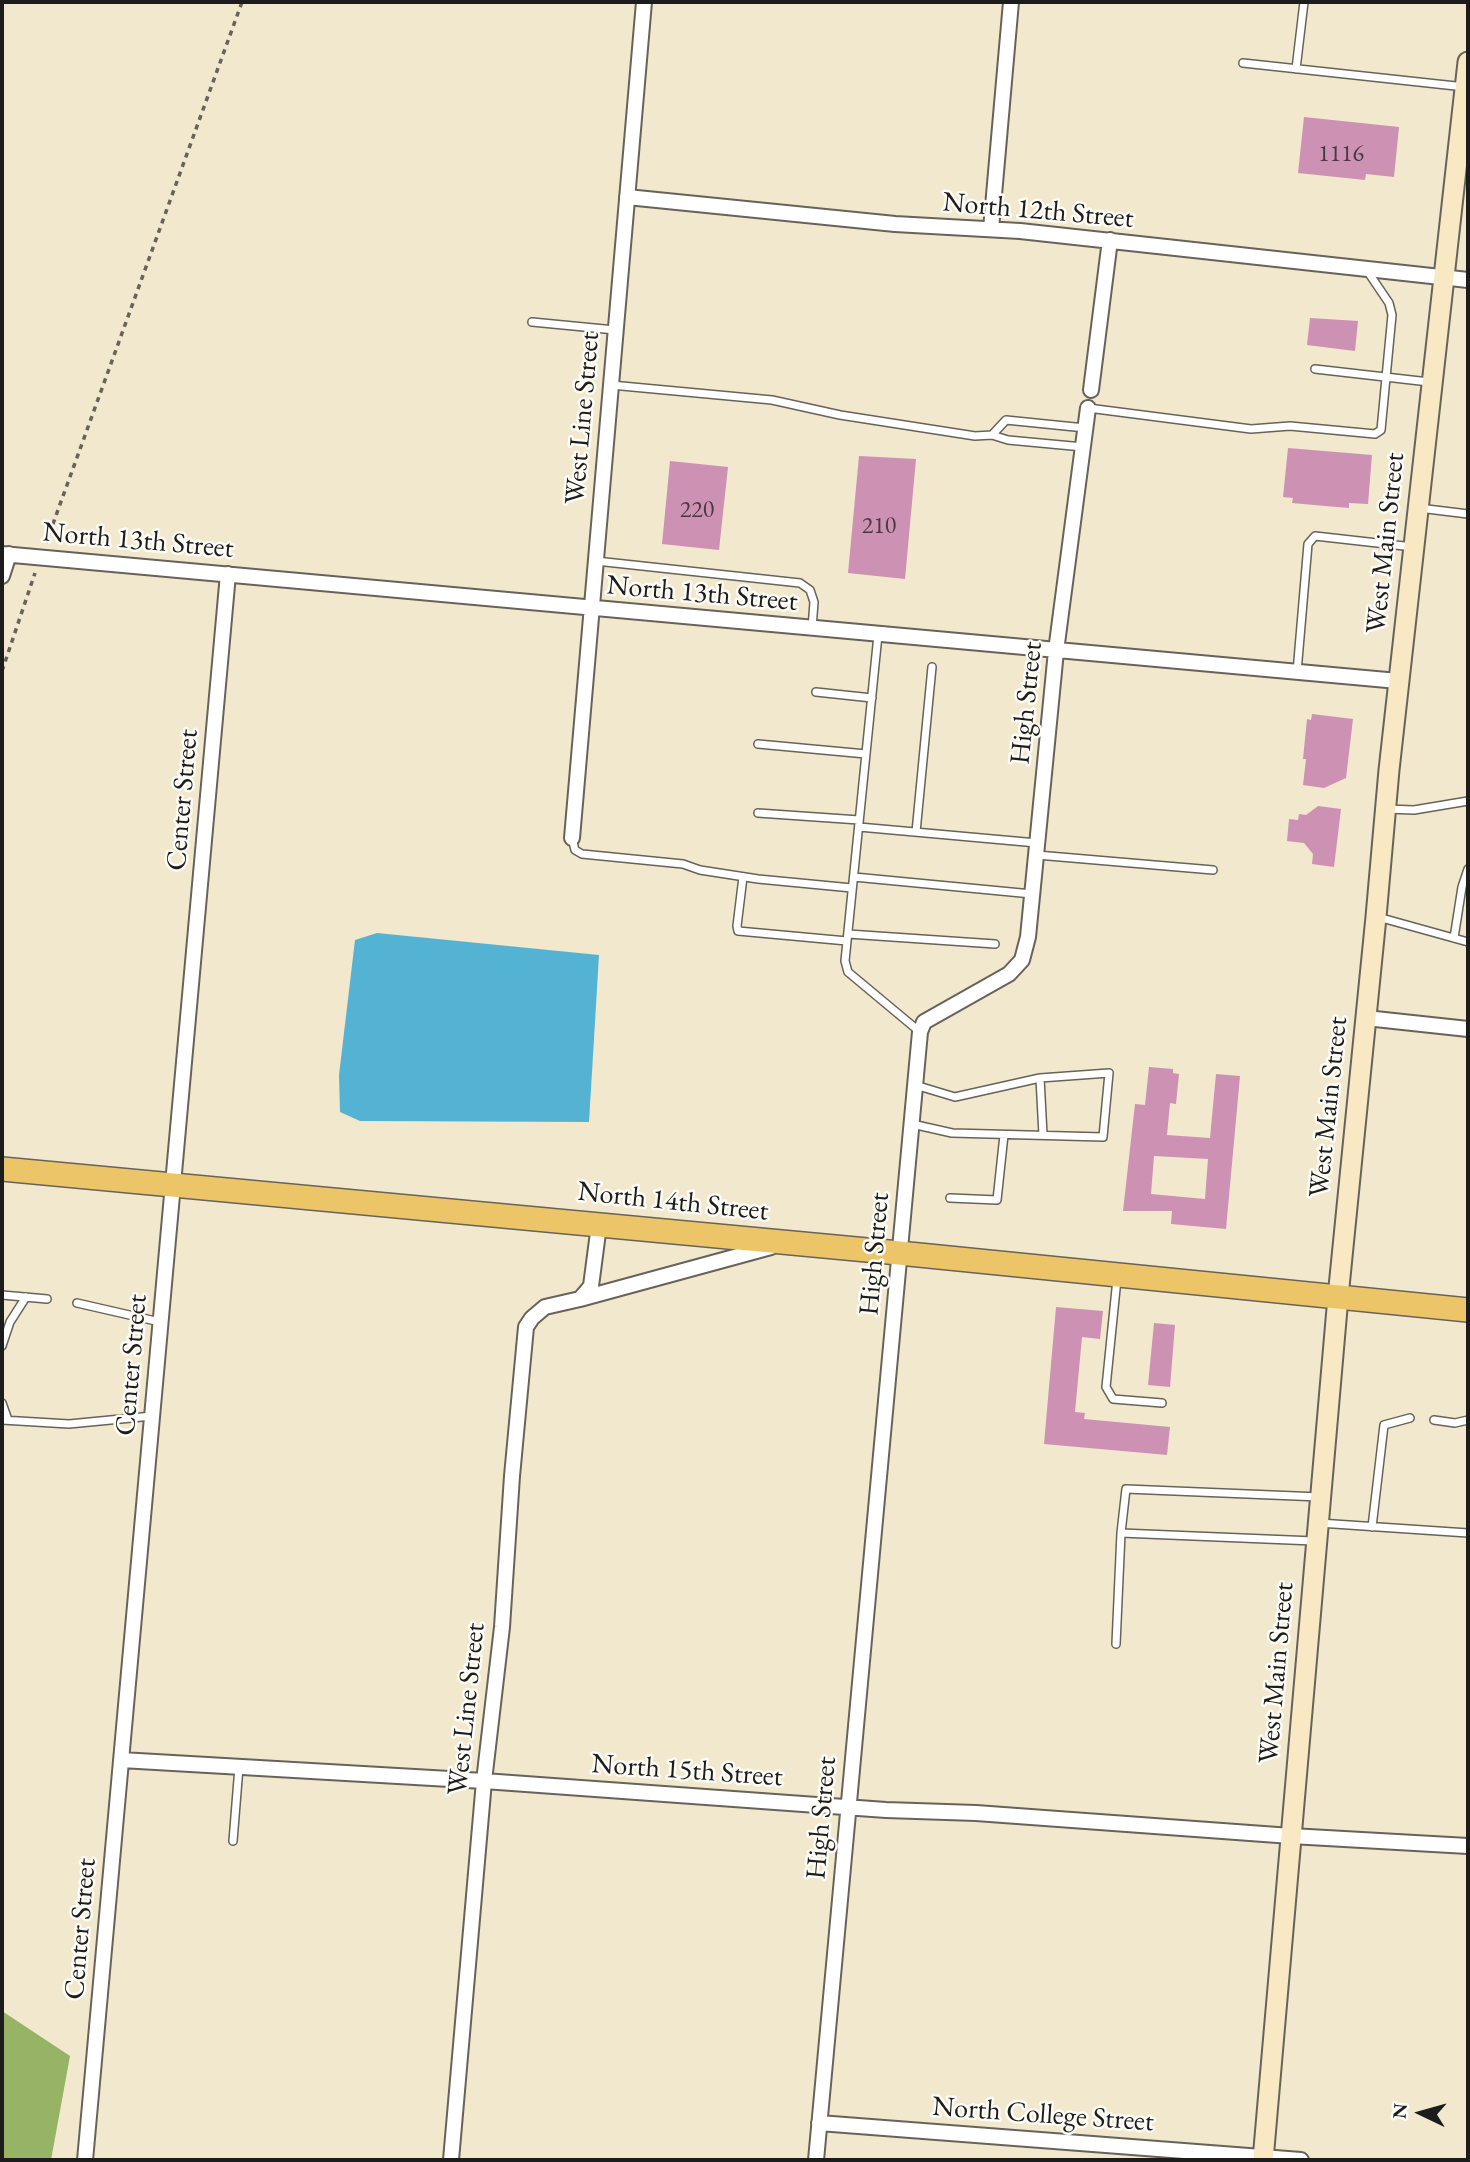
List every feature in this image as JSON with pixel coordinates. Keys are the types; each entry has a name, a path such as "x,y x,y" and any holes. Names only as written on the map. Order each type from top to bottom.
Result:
{"highway":[{"name":"North 14th Street","path":"2,1169 899,1253 1468,1310"}],"main road":[{"name":"West Main Street","path":"1263,2159 1338,1297 1385,809 1468,62"}],"street":[{"name":"West Line Street","path":"572,838 644,2"},
{"path":"991,229 1011,2"},
{"name":"North 12th Street","path":"627,197 895,224 991,229 1110,240 1468,280"},
{"path":"1091,390 1110,240"},
{"name":"High Street","path":"816,2160 920,1032 924,1022 1009,974 1022,960 1028,937 1056,651 1088,408"},
{"name":"North 13th Street","path":"5,554 1398,681"},
{"path":"2,576 5,554"},
{"name":"Center Street","path":"85,2160 228,573"},
{"path":"1366,1018 1468,1029"},
{"path":"580,1299 591,1286 599,1225"},
{"name":"West Line Street","path":"451,2160 484,1781 502,1627 526,1327 545,1307 785,1243"},
{"name":"North 15th Street","path":"121,1760 484,1781 1468,1846"},
{"name":"North College Street","path":"820,2123 1148,2154 1301,2160"}],"lane":[{"path":"1296,69 1304,2"},
{"path":"1243,63 1465,87"},
{"path":"1088,408 1251,429 1290,426 1375,434 1381,430 1392,315 1389,303 1366,269"},
{"path":"532,322 615,330"},
{"path":"1315,369 1432,382"},
{"path":"610,385 772,400 841,415 975,436 992,435 1008,440 1083,447"},
{"path":"992,435 1006,420 1086,428"},
{"path":"1418,508 1468,514"},
{"path":"1297,672 1308,544 1315,536 1413,547"},
{"path":"596,561 800,583 810,590 814,602 812,629"},
{"path":"878,635 845,961 848,972 920,1032"},
{"path":"916,832 932,667"},
{"path":"816,692 872,698"},
{"path":"758,744 866,754"},
{"path":"1385,809 1414,810 1468,801"},
{"path":"758,813 1213,870"},
{"path":"572,838 575,850 582,854 683,864 700,870 743,877 852,888"},
{"path":"1454,938 1462,887 1468,869"},
{"path":"743,877 738,931 995,944"},
{"path":"853,877 1032,894"},
{"path":"1376,917 1468,942"},
{"path":"911,1124 952,1133 1103,1137 1109,1073 1040,1078 955,1097 915,1084"},
{"path":"1040,1078 1042,1135"},
{"path":"950,1198 997,1200 1004,1135"},
{"path":"1117,1275 1106,1387 1113,1399 1162,1403"},
{"path":"2,1295 47,1298"},
{"path":"2,1346 10,1322 26,1297"},
{"path":"77,1303 160,1322"},
{"path":"2,1404 5,1420 69,1424 152,1416"},
{"path":"1372,1527 1384,1425 1410,1418"},
{"path":"1434,1420 1455,1423 1468,1420"},
{"path":"1116,1644 1121,1533 1126,1489 1321,1497"},
{"path":"1121,1533 1318,1532 1372,1527 1468,1533"},
{"path":"233,1841 239,1766"}],"path":[{"path":"2,671 242,2"}],"green space":[{"path":"2,2011 70,2056 51,2160 2,2160"}],"water":[{"path":"377,933 599,955 589,1122 360,1121 340,1112 339,1075 355,940"}],"building":[{"path":"1304,117 1399,127 1394,177 1366,174 1365,180 1298,173"},
{"path":"1310,318 1358,321 1355,351 1307,345"},
{"path":"1288,448 1372,455 1368,504 1349,503 1349,508 1292,503 1293,498 1283,497"},
{"path":"859,456 916,459 905,579 848,573"},
{"path":"670,461 728,467 719,550 662,544"},
{"path":"1312,714 1353,719 1346,778 1324,788 1303,785 1307,719 1311,720"},
{"path":"1318,806 1341,809 1334,867 1312,864 1313,854 1304,843 1287,841 1289,819 1298,820 1299,814 1306,815"},
{"path":"1149,1067 1173,1069 1173,1073 1179,1074 1176,1104 1170,1103 1167,1135 1210,1138 1216,1074 1240,1076 1226,1229 1171,1224 1172,1211 1123,1211 1135,1104 1145,1105","holes":["1154,1156 1208,1159 1205,1199 1151,1194"]},
{"path":"1056,1307 1103,1311 1100,1339 1082,1337 1075,1412 1085,1413 1084,1419 1170,1427 1167,1455 1044,1444"},
{"path":"1154,1323 1175,1325 1170,1387 1148,1385"}]}
